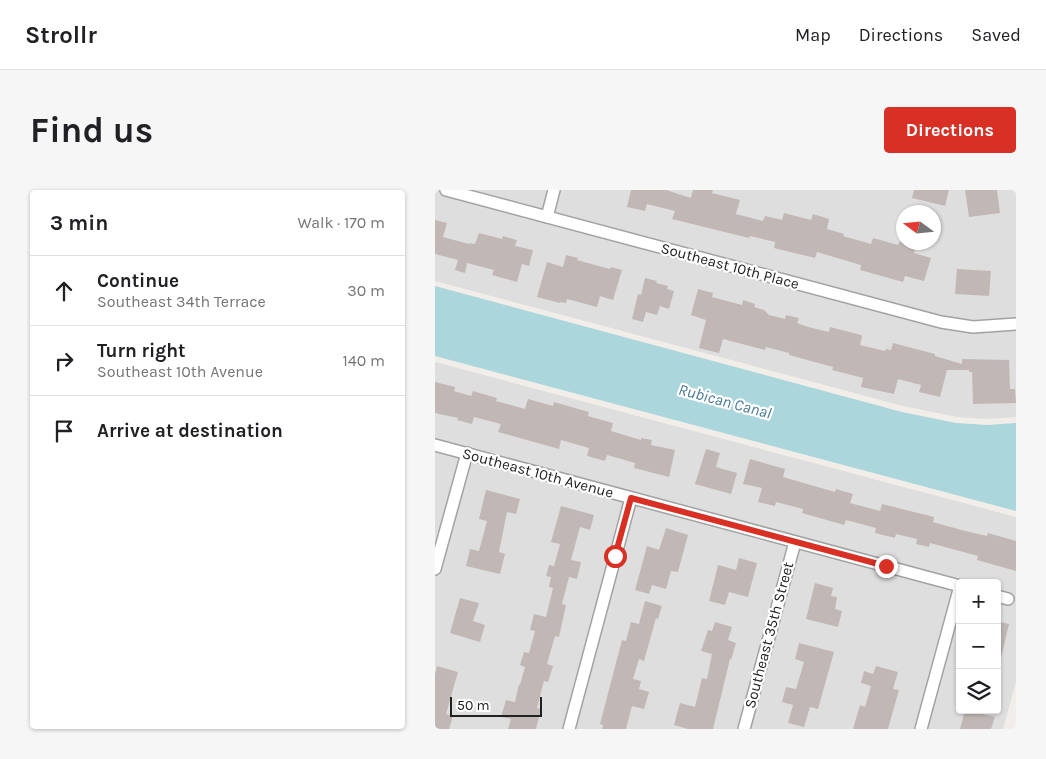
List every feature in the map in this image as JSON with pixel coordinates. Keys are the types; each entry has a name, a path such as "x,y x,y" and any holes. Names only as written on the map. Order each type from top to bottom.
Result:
{"street":[{"name":"Southeast 10th Place","path":"447,190 941,322 973,327 1016,324"},
{"path":"547,217 555,190"},
{"name":"Southeast 10th Avenue","path":"435,445 956,585"},
{"path":"435,569 467,454"},
{"path":"569,729 631,498"},
{"name":"Southeast 35th Street","path":"744,729 795,542"},
{"path":"921,729 956,601"}],"shaded area":[{"path":"435,190 1016,190 1016,417 987,419 957,417 903,406 435,281"},
{"path":"435,362 1016,517 1016,682 1003,729 435,729"}],"water":[{"name":"Rubican Canal","path":"435,286 902,412 956,423 988,425 1016,423 1016,511 435,356"}],"building":[{"path":"631,190 666,190 691,198 693,190 713,190 712,193 740,200 736,214 763,221 765,216 782,220 784,213 811,220 813,214 829,219 827,229 844,234 843,236 871,244 873,238 896,244 896,250 915,250 914,253 931,258 924,281 905,276 903,282 860,270 861,265 817,252 815,258 774,248 775,242 750,236 749,238 672,219 675,211 647,204 645,211 627,207"},
{"path":"914,190 949,190 945,206 912,198"},
{"path":"965,190 997,190 1000,213 969,217"},
{"path":"435,220 447,223 443,237 469,244 475,244 479,233 502,239 503,236 517,240 515,246 533,250 529,266 522,264 517,282 492,275 494,270 467,263 465,273 455,270 458,260 435,254"},
{"path":"566,255 610,269 611,267 622,270 613,300 600,296 597,307 567,299 566,303 560,303 537,297 547,262 563,267"},
{"path":"957,269 991,271 989,296 955,294"},
{"path":"645,278 657,281 656,283 668,286 667,289 674,291 669,309 660,306 657,315 646,312 643,322 632,319 638,294 641,295"},
{"path":"698,289 713,293 712,297 742,305 743,300 755,304 754,307 764,310 769,315 785,319 786,315 799,318 797,323 808,327 829,332 830,327 861,335 860,345 885,351 886,349 891,350 893,343 935,354 935,356 962,364 962,359 1009,360 1010,389 1015,389 1016,403 973,404 972,372 969,372 969,370 947,370 940,397 919,392 921,385 898,379 894,394 861,387 863,378 832,370 833,367 766,347 765,350 723,339 719,353 699,348 706,320 691,315"},
{"path":"435,382 455,387 454,391 471,396 473,391 497,398 496,401 525,409 528,399 553,406 554,402 589,412 588,416 613,423 611,431 641,440 641,438 652,440 651,445 675,450 669,477 634,468 635,463 607,455 605,461 587,456 589,448 561,440 559,449 498,432 501,424 474,417 472,424 457,420 458,418 435,413"},
{"path":"706,449 720,453 716,467 737,473 731,494 695,484"},
{"path":"750,459 785,469 783,477 835,492 836,489 853,494 850,503 880,511 882,504 934,517 933,522 965,531 987,536 988,533 1016,541 1016,571 977,560 978,556 930,543 929,547 916,544 917,539 896,534 895,538 875,533 876,528 846,520 844,525 802,513 803,509 776,502 775,506 758,502 762,488 743,484"},
{"path":"486,490 520,499 516,514 507,512 499,552 505,554 500,574 466,566 470,549 479,551 487,521 479,519"},
{"path":"561,506 594,515 590,530 580,527 571,560 581,562 577,579 569,577 562,604 566,605 559,637 555,636 547,664 553,666 548,682 544,681 537,708 541,709 536,729 508,729 511,719 501,717 506,700 515,702 525,667 520,665 524,652 529,653 535,631 530,630 534,614 546,617 553,588 549,587 551,577 546,576 549,565 554,566 560,544 551,542"},
{"path":"666,528 688,535 678,572 671,571 666,589 652,585 649,594 635,590 647,546 659,550"},
{"path":"739,558 757,563 748,597 729,592 725,605 709,601 718,565 736,570"},
{"path":"815,583 833,588 831,596 837,597 835,609 842,611 838,627 806,619"},
{"path":"460,598 479,603 473,621 485,625 480,642 450,633"},
{"path":"645,601 662,606 658,619 656,618 644,661 639,659 633,679 641,681 639,689 649,692 644,709 632,706 626,729 602,729 603,725 600,724 622,640 626,641 631,622 639,624"},
{"path":"715,622 732,627 728,640 736,643 730,659 713,729 688,729 674,725 680,703 695,707 702,678 707,679 712,654 701,651 708,630 712,631"},
{"path":"1001,622 1009,624 1001,658"},
{"path":"799,643 834,652 818,709 810,707 804,727 788,723 793,705 782,702 786,687 796,689 804,662 795,659"},
{"path":"437,666 458,672 446,714 453,716 449,729 435,729 435,674"},
{"path":"876,666 898,672 893,689 899,690 888,729 853,729 860,705 865,707 871,686 861,683 864,671 873,674"},
{"path":"964,714 982,714 995,717 991,729 960,729"}],"route":[{"path":"615,556 631,498 886,566"}]}
